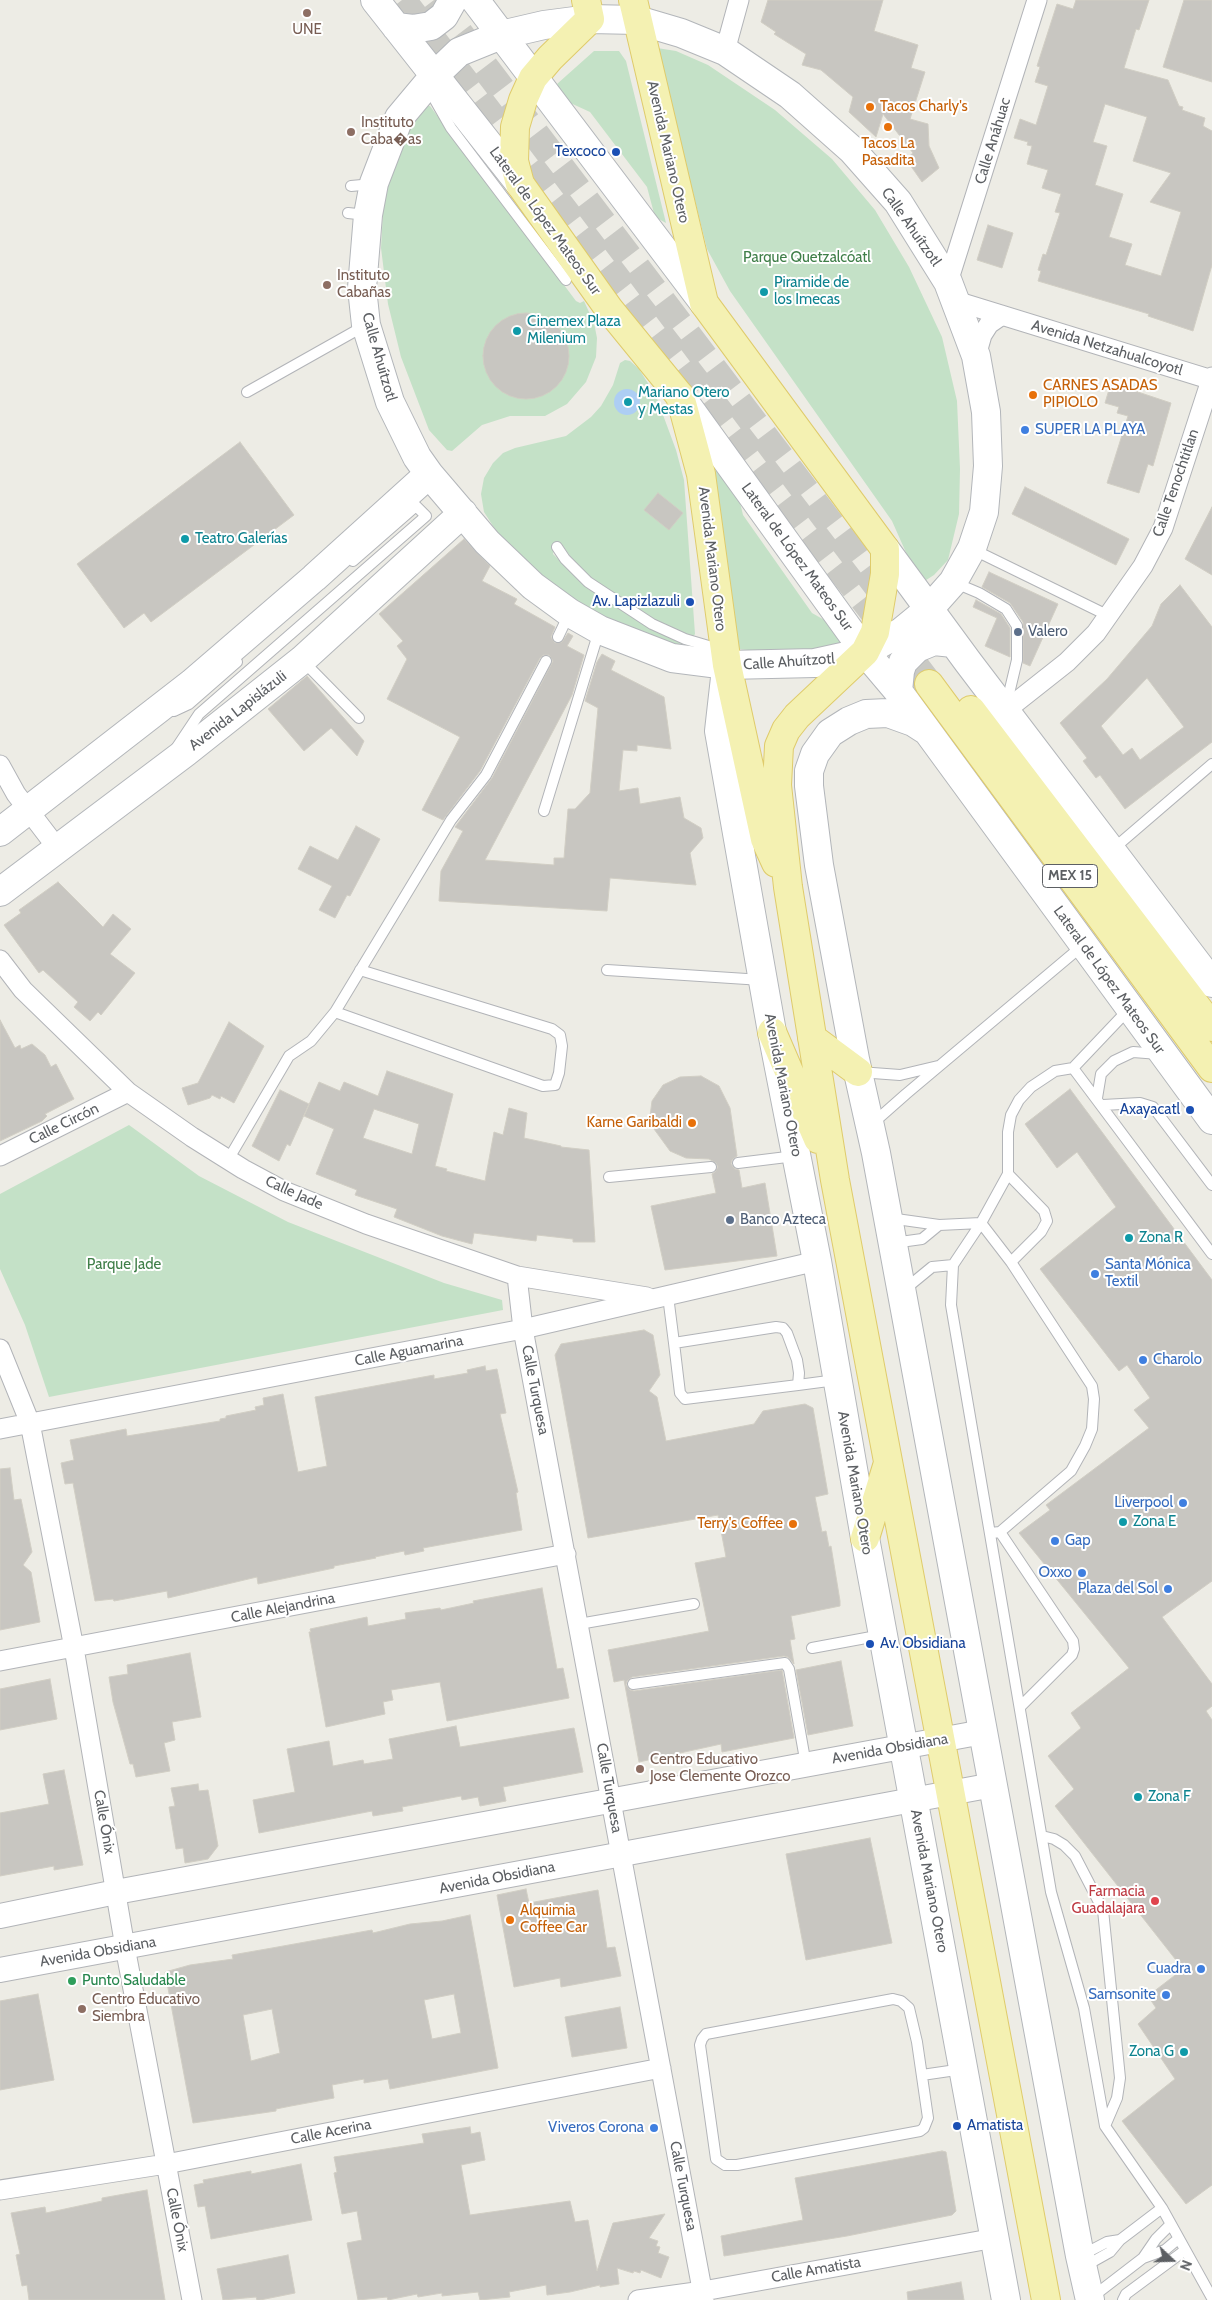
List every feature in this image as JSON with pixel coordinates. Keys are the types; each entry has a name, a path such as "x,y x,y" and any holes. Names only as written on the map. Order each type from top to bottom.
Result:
{"main road":[{"name":"Lateral de López Mateos Sur","path":"375,0 520,184 609,308 680,396 865,652 898,691 1212,1120"},
{"path":"396,27 414,29 431,26 444,16 453,0"},
{"path":"475,0 704,303 954,643 1212,983"},
{"path":"520,184 514,161 515,127 523,100 533,78 588,10"},
{"name":"Calle Ahuítzotl","path":"588,10 635,10 681,33 725,51 790,95 852,150 898,202 952,292 976,356 986,412 988,466 984,512 972,548 952,582 929,609 900,632 865,652 815,663 726,658 672,658 637,646 600,630 570,613 527,580 487,542 429,474 417,457 390,402 366,325 358,214 363,185 399,118 435,75 458,52 501,35 544,25 588,10"},
{"name":"Avenida Mariano Otero","path":"635,10 704,303"},
{"name":"Avenida Mariano Otero","path":"680,396 701,474 726,658 764,839 788,887"},
{"path":"0,832 192,683 314,578 429,474"},
{"path":"406,495 413,495 426,500 436,508 440,519 440,535"},
{"name":"Avenida Lapislázuli","path":"0,892 159,773 302,660 463,513"},
{"name":"Avenida Mariano Otero","path":"885,549 885,574 881,607 875,632 865,652 797,716 786,730 779,746 777,785 788,887 835,1180 952,1792 1046,2300"},
{"path":"898,691 903,662 917,648 934,641 954,643"},
{"name":"Avenida Mariano Otero","path":"726,658 719,731 772,1032 817,1261 865,1538 1006,2300"},
{"name":"MEX 15","path":"1212,1027 936,678 1212,1068"},
{"path":"927,731 900,717 878,712 866,714 830,733 811,763 809,778 819,865 890,1230 1081,2262 1090,2299"},
{"path":"777,785 806,846 819,865"},
{"path":"772,1032 835,1180"},
{"path":"812,1038 858,1072"},
{"path":"865,1538 889,1460"}],"street":[{"path":"725,51 740,0"},
{"name":"Calle Anáhuac","path":"952,292 1037,0"},
{"name":"Avenida Netzahualcoyotl","path":"952,292 1002,315 1212,379"},
{"path":"976,356 988,324 1002,315"},
{"name":"Calle Tenochtitlan","path":"1005,711 1067,662 1096,633 1143,566 1163,528 1212,379"},
{"path":"0,765 28,810 58,849"},
{"name":"Calle Jade","path":"0,960 23,990 128,1092 228,1160 284,1191 366,1224 517,1276 662,1297"},
{"name":"Calle Circón","path":"0,1156 128,1092"},
{"name":"Calle Aguamarina","path":"0,1429 523,1329 817,1261"},
{"name":"Calle Turquesa","path":"517,1276 523,1329 704,2296"},
{"name":"Calle Ónix","path":"0,1349 30,1423 74,1648 125,1947 192,2300"},
{"name":"Calle Alejandrina","path":"0,1661 566,1554"},
{"name":"Avenida Obsidiana","path":"0,1916 116,1892 983,1732"},
{"name":"Avenida Obsidiana","path":"0,1970 993,1785"},
{"name":"Calle Acerina","path":"0,2190 166,2164 661,2068"},
{"name":"Calle Amatista","path":"638,2300 704,2296 995,2238"}],"lane":[{"path":"435,75 435,100 451,128 566,280"},
{"path":"247,392 366,325"},
{"path":"159,773 200,714 426,516 416,506 343,570"},
{"path":"556,547 565,560 588,582 636,614 670,633 726,658"},
{"path":"972,548 1109,616"},
{"path":"952,582 980,593 1006,609 1017,626 1017,660 1005,711"},
{"path":"558,637 570,613"},
{"path":"544,811 600,630"},
{"path":"128,733 190,704 248,653"},
{"path":"302,660 358,718"},
{"path":"228,1160 289,1056 311,1041 335,1012 451,820 486,775 546,661"},
{"path":"1111,851 1212,764"},
{"path":"870,1127 906,1094 1083,945"},
{"path":"335,1012 543,1086 554,1084 559,1073 562,1046 560,1035 552,1029 360,970"},
{"path":"607,970 763,980"},
{"path":"1130,1009 1073,1068 1055,1071 1031,1087 1020,1100 1011,1115 1008,1132 1008,1174 981,1223 953,1265 951,1305 995,1532 1020,1707 1051,1892 1084,2008 1105,2126 1162,2208 1212,2298"},
{"path":"1100,1101 1100,1074 1114,1061 1133,1052 1164,1054"},
{"path":"858,1072 900,1075 942,1065"},
{"path":"1073,1068 1100,1101 1212,1254"},
{"path":"1100,1101 1140,1103 1153,1107 1212,1185"},
{"path":"738,1163 796,1155"},
{"path":"609,1177 710,1167"},
{"path":"1008,1174 1044,1211 1047,1221 1041,1232 1011,1262"},
{"path":"890,1230 981,1223"},
{"path":"981,1223 1011,1262 1092,1386 1094,1399 1092,1429 1071,1471 995,1532"},
{"path":"890,1230 922,1240 939,1225"},
{"path":"901,1292 932,1266 953,1265"},
{"path":"662,1297 674,1343 680,1393 684,1399 837,1380"},
{"path":"674,1343 776,1327 783,1328 787,1333 797,1360 799,1372 798,1386"},
{"path":"995,1532 1072,1641 1074,1649 1072,1655 1020,1707"},
{"path":"579,1624 694,1604"},
{"path":"812,1648 883,1634"},
{"path":"633,1684 785,1663 789,1669 806,1765"},
{"path":"1042,1836 1054,1838 1064,1844 1075,1856 1103,1910 1120,2078 1117,2098 1105,2126"},
{"path":"893,1998 909,2008 922,2074 928,2118 927,2124 920,2131 736,2165 725,2165 716,2159 701,2042 706,2034 893,1998"},
{"path":"922,2074 964,2069"},
{"path":"1081,2262 1110,2252 1120,2240 1162,2208"},
{"path":"1143,2258 1156,2239 1170,2225"},
{"path":"1090,2299 1143,2258 1165,2250 1178,2239"},
{"path":"1123,2300 1128,2293 1184,2250"}],"green space":[{"name":"Parque Quetzalcóatl","path":"657,48 676,51 708,65 775,110 832,159 875,210 909,267 942,337 957,401 960,469 959,514 948,560 934,575 920,584 892,521 730,291 707,249"},
{"path":"594,51 619,51 626,61 666,223 655,217 647,187 590,112 566,101 557,84"},
{"path":"425,106 430,106 576,301 580,303 584,301 594,323 597,338 596,357 586,382 567,404 545,416 510,416 482,425 452,451 447,450 429,430 401,357 388,304 381,248 384,193 403,136 416,113"},
{"path":"625,360 630,361 639,369 656,396 676,450 684,480 695,634 693,637 686,635 653,619 591,578 575,563 563,546 555,547 553,554 586,586 602,597 650,628 690,644 690,647 667,642 607,620 585,608 544,580 502,540 484,512 481,494 484,478 493,463 503,453 515,448 566,436 591,417 601,406 613,385 620,363"},
{"path":"718,469 736,486 743,515 812,613 842,630 846,641 838,648 781,653 737,649 714,472"},
{"name":"Parque Jade","path":"129,1125 199,1176 288,1222 444,1283 502,1300 503,1310 49,1397 25,1325 0,1269 0,1194"}],"water":[{"path":"627,389 636,393 640,402 636,411 627,415 618,411 614,402 618,393"}],"building":[{"path":"768,0 883,0 874,31 918,45 911,68 925,72 910,119 928,124 929,146 939,168 922,182 906,159 913,153 883,114 876,137 849,112 853,97 821,70 802,65 806,54 774,34 776,32 761,22"},
{"path":"1076,0 1149,0 1139,30 1136,29 1124,68 1168,80 1179,106 1183,107 1182,110 1205,118 1203,126 1212,131 1212,265 1193,331 1148,316 1149,314 1038,281 1041,271 1038,270 1043,254 1046,255 1060,213 1055,212 1061,194 1042,188 1048,170 1027,164 1032,146 1027,145 1028,142 1014,138 1020,119 1036,125 1048,86 1035,82 1040,67 1037,66 1057,4 1073,9","holes":["1105,104 1147,117 1133,161 1171,173 1150,202 1181,212 1161,276 1125,265 1132,244 1109,237 1123,194 1095,185 1107,146 1093,142"]},
{"path":"1184,0 1212,0 1212,82 1163,67"},
{"path":"988,225 1013,233 1002,268 977,260"},
{"path":"526,313 543,316 557,325 566,339 569,356 566,373 557,387 543,396 526,399 509,396 495,387 486,373 483,356 486,339 495,325 509,316"},
{"path":"1111,383 1171,403 1153,466 1148,464 1139,493 1107,483 1128,416 1117,413 1119,407 1105,403"},
{"name":"Teatro Galerías","path":"240,442 294,515 151,622 144,613 124,628 77,564"},
{"path":"1025,487 1129,539 1116,565 1012,514"},
{"path":"658,493 683,513 669,530 644,510"},
{"path":"1212,507 1212,575 1185,559"},
{"path":"464,539 490,566 482,581 517,599 514,604 555,627 551,637 555,643 562,642 568,633 573,636 567,646 584,655 572,695 485,860 554,865 554,858 564,858 568,809 575,809 590,793 598,708 585,701 597,662 602,654 615,661 611,670 664,697 671,749 637,745 637,751 623,750 619,791 638,788 640,804 680,797 684,818 701,828 703,838 690,853 696,885 610,878 607,911 439,901 441,871 463,831 455,827 492,778 553,661 549,655 543,655 540,658 480,771 443,820 422,810 460,737 387,699 407,659 397,646 403,641 379,614"},
{"path":"989,572 1058,604 1030,666 1023,663 1023,622 1010,603 982,587"},
{"path":"1180,585 1212,627 1212,742 1125,809 1100,775 1096,778 1083,761 1087,758 1060,723 1107,679 1152,626 1161,604","holes":["1147,678 1184,727 1140,760 1132,748 1123,755 1101,726"]},
{"path":"976,600 1001,614 1010,628 1010,657 985,646 997,618 973,607"},
{"path":"307,676 364,741 357,756 331,728 304,751 268,709"},
{"path":"356,826 380,839 350,896 347,895 335,918 319,910 332,886 298,869 310,846 338,860"},
{"path":"58,882 103,927 113,914 131,929 110,954 135,973 101,1015 98,1012 90,1021 74,1007 78,1002 43,970 39,973 4,925 21,913 19,910"},
{"path":"0,1020 15,1048 20,1045 21,1049 32,1044 45,1055 51,1067 56,1064 74,1099 45,1114 47,1116 42,1121 0,1141"},
{"path":"229,1022 264,1046 234,1103 221,1096 220,1099 212,1095 210,1098 188,1105 182,1088 198,1083"},
{"path":"387,1071 453,1094 435,1166 447,1169 446,1171 485,1181 494,1132 503,1135 509,1108 527,1113 524,1138 561,1147 589,1150 595,1242 573,1242 573,1239 537,1235 536,1241 474,1233 472,1244 442,1236 394,1217 397,1209 355,1195 357,1190 316,1174 334,1129 304,1116 319,1082 340,1091 344,1082 378,1096","holes":["374,1109 419,1124 412,1154 363,1138"]},
{"path":"701,1076 719,1086 730,1108 737,1156 732,1160 731,1164 735,1169 739,1170 742,1188 765,1183 777,1256 665,1270 651,1206 716,1193 712,1174 718,1167 716,1163 709,1159 686,1158 670,1151 654,1129 650,1116 652,1101 663,1085 680,1077"},
{"path":"1070,1089 1212,1280 1212,1581 1162,1617 1212,1684 1212,1706 1206,1711 1212,1720 1212,2185 1186,2204 1122,2121 1175,2079 1138,2024 1156,2008 1148,1996 1183,1969 1055,1806 1074,1789 1048,1756 1081,1728 1071,1713 1129,1668 1019,1533 1050,1510 1046,1505 1149,1428 1134,1410 1150,1398 1127,1365 1119,1371 1040,1269 1116,1207 1077,1152 1057,1168 1025,1124"},
{"path":"280,1090 309,1104 290,1146 287,1144 279,1161 252,1146"},
{"path":"644,1330 653,1335 660,1375 649,1391 657,1397 666,1441 754,1424 763,1411 805,1404 813,1408 828,1494 815,1497 822,1532 826,1531 829,1547 831,1546 840,1606 791,1616 795,1639 790,1640 794,1664 788,1657 784,1656 632,1677 627,1681 626,1685 630,1690 634,1691 782,1670 794,1738 722,1752 721,1744 639,1762 624,1680 614,1682 608,1650 709,1631 695,1563 726,1557 718,1515 588,1538 555,1355 561,1344"},
{"path":"485,1366 486,1371 497,1369 506,1413 500,1414 518,1492 516,1493 522,1530 423,1548 424,1551 405,1555 404,1551 258,1584 257,1577 168,1598 167,1591 114,1601 113,1599 95,1601 73,1483 65,1484 61,1463 74,1460 70,1440 126,1429 127,1436 220,1421 220,1419 226,1418 226,1416 256,1410 255,1407 264,1405 263,1398 283,1394 298,1472 327,1466 315,1397 434,1375 434,1379 468,1373 467,1370"},
{"path":"10,1468 14,1500 21,1499 32,1552 23,1565 31,1572 40,1622 0,1630 0,1469"},
{"path":"542,1588 557,1669 563,1668 569,1698 447,1721 440,1682 391,1690 393,1700 383,1702 385,1714 326,1727 310,1629 367,1617 368,1626 406,1619 405,1613 440,1608 441,1610 474,1603 473,1601"},
{"path":"190,1653 201,1717 172,1722 175,1740 164,1743 170,1771 136,1777 133,1764 130,1764 113,1702 109,1677 128,1674 127,1665"},
{"path":"841,1661 853,1726 808,1735 796,1670"},
{"path":"50,1679 57,1719 0,1730 0,1689"},
{"path":"456,1726 460,1747 574,1728 583,1772 503,1787 506,1801 480,1806 478,1797 462,1800 461,1796 402,1807 403,1811 373,1816 372,1811 259,1833 253,1800 295,1792 287,1749 329,1741 333,1766 363,1760 364,1764 393,1759 389,1739"},
{"path":"64,1770 83,1865 54,1870 54,1866 0,1876 0,1813 49,1804 43,1774"},
{"path":"198,1784 199,1791 208,1790 218,1846 208,1859 185,1863 183,1848 176,1849 169,1807 175,1806 171,1788"},
{"path":"870,1838 892,1943 806,1960 786,1854"},
{"path":"526,1889 529,1903 598,1890 607,1948 615,1947 621,1976 561,1987 560,1978 514,1987 497,1895"},
{"path":"470,1915 498,2068 390,2089 388,2079 364,2083 364,2079 332,2085 334,2098 276,2109 276,2111 193,2123 165,1972 190,1965 233,1959 232,1955 372,1930 373,1933 410,1924 442,1921","holes":["454,1994 461,2033 432,2039 424,2000","272,2009 280,2053 251,2061 243,2015"]},
{"path":"38,1994 54,2080 0,2090 0,2001"},
{"path":"620,2007 627,2048 572,2057 565,2017"},
{"path":"470,2127 471,2134 480,2132 485,2160 461,2165 470,2215 570,2201 575,2222 588,2220 597,2271 613,2223 665,2214 649,2238 658,2241 656,2246 660,2247 658,2253 669,2257 661,2278 641,2270 640,2273 634,2271 633,2273 617,2268 619,2284 600,2287 600,2285 547,2295 546,2285 509,2292 510,2297 480,2300 478,2292 442,2296 442,2293 418,2297 417,2294 388,2300 387,2297 358,2300 347,2243 362,2240 357,2211 342,2214 334,2173 337,2172 334,2157 424,2143 422,2134"},
{"path":"942,2151 946,2152 956,2211 952,2215 847,2236 724,2256 721,2236 803,2220 795,2178"},
{"path":"301,2164 312,2220 211,2239 205,2206 198,2207 194,2185 204,2183 203,2180 251,2171 251,2174"},
{"path":"147,2190 165,2300 29,2300 27,2285 22,2286 16,2255 20,2254 11,2213 45,2207 46,2213 102,2201 102,2198"},
{"path":"288,2255 295,2293 260,2300 257,2300 256,2297 223,2300 217,2269"},
{"path":"961,2282 964,2300 908,2300 907,2292"}],"tunnel":[{"path":"402,0 929,684"},
{"path":"434,0 879,588"}],"place":[{"name":"UNE","path":"307,13"},
{"name":"Tacos Charly's","path":"870,107"},
{"name":"Tacos La Pasadita","path":"888,127"},
{"name":"Instituto Caba�as","path":"351,132"},
{"name":"Texcoco","path":"616,152"},
{"name":"Instituto Cabañas","path":"327,285"},
{"name":"Piramide de los Imecas","path":"764,292"},
{"name":"Cinemex Plaza Milenium","path":"517,331"},
{"name":"CARNES ASADAS PIPIOLO","path":"1033,395"},
{"name":"Mariano Otero y Mestas","path":"628,402"},
{"name":"SUPER LA PLAYA","path":"1025,430"},
{"name":"Teatro Galerías","path":"185,539"},
{"name":"Av. Lapizlazuli","path":"690,602"},
{"name":"Valero","path":"1018,632"},
{"name":"Axayacatl","path":"1190,1110"},
{"name":"Karne Garibaldi","path":"692,1123"},
{"name":"Banco Azteca","path":"730,1220"},
{"name":"Zona R","path":"1129,1238"},
{"name":"Santa Mónica Textil","path":"1095,1274"},
{"name":"Charolo","path":"1143,1360"},
{"name":"Liverpool","path":"1183,1503"},
{"name":"Zona E","path":"1123,1522"},
{"name":"Terry's Coffee","path":"793,1524"},
{"name":"Gap","path":"1055,1541"},
{"name":"Oxxo","path":"1082,1573"},
{"name":"Plaza del Sol","path":"1168,1589"},
{"name":"Av. Obsidiana","path":"870,1644"},
{"name":"Centro Educativo Jose Clemente Orozco","path":"640,1769"},
{"name":"Zona F","path":"1138,1797"},
{"name":"Farmacia Guadalajara","path":"1155,1901"},
{"name":"Alquimia Coffee Car","path":"510,1920"},
{"name":"Cuadra","path":"1201,1969"},
{"name":"Punto Saludable","path":"72,1981"},
{"name":"Samsonite","path":"1166,1995"},
{"name":"Centro Educativo Siembra","path":"82,2009"},
{"name":"Zona G","path":"1184,2052"},
{"name":"Amatista","path":"957,2126"},
{"name":"Viveros Corona","path":"654,2128"}]}
